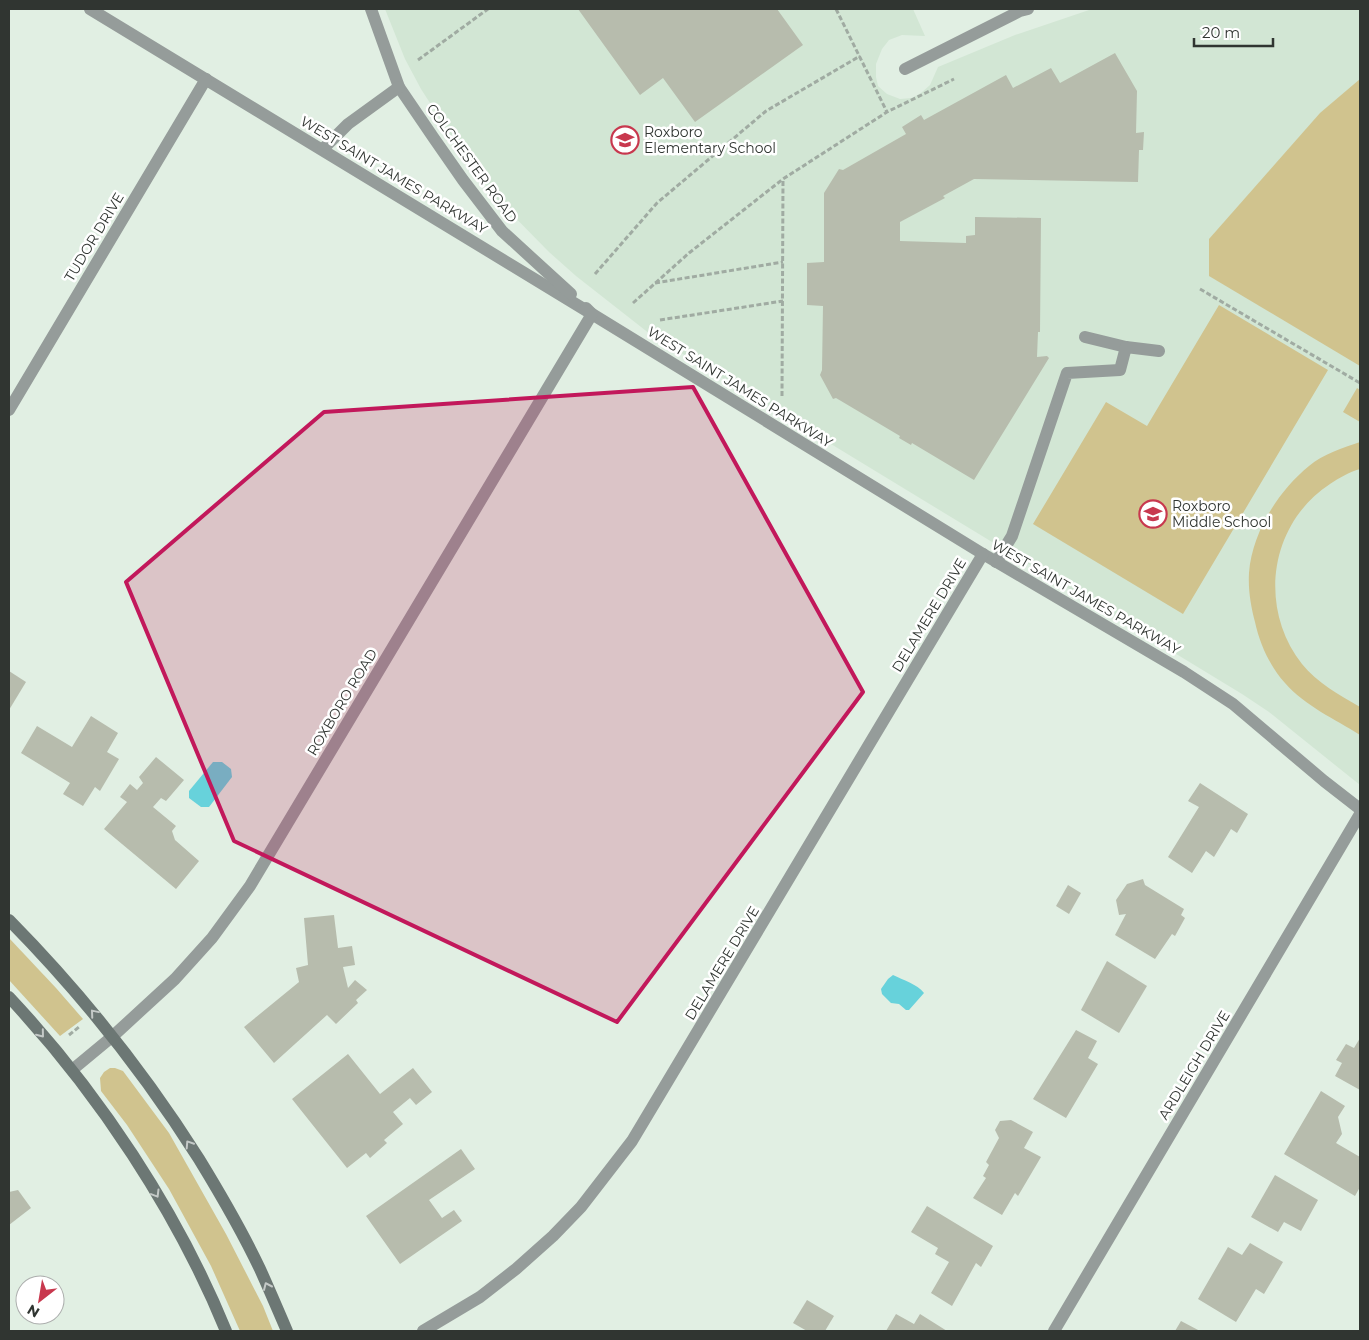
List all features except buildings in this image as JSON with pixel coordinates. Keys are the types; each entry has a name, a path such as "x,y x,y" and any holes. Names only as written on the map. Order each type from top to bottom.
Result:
{"main road":[{"path":"9,920 73,987 142,1074 170,1115 213,1182 259,1268 287,1331"},
{"path":"9,997 72,1070 111,1123 182,1238 206,1284 226,1331"}],"street":[{"name":"WEST SAINT JAMES PARKWAY","path":"90,9 323,149 996,562 1184,672 1233,704 1360,809"},
{"name":"COLCHESTER ROAD","path":"371,9 399,87 463,180 502,231 592,314"},
{"path":"905,69 1020,11 1028,9"},
{"name":"TUDOR DRIVE","path":"9,410 206,79"},
{"path":"323,149 348,124 399,87"},
{"name":"ROXBORO ROAD","path":"72,1070 175,979 212,938 250,886 592,314"},
{"path":"1085,337 1126,347 1159,351"},
{"path":"996,562 1012,536 1067,373 1120,370 1126,347"},
{"name":"DELAMERE DRIVE","path":"423,1331 480,1297 516,1269 553,1236 581,1207 632,1141 983,554"},
{"name":"ARDLEIGH DRIVE","path":"1054,1331 1360,814"}],"path":[{"path":"418,60 488,9"},
{"path":"836,9 887,112"},
{"path":"595,274 657,203 766,111 860,56"},
{"path":"633,303 689,253 783,179 887,112 954,80"},
{"path":"782,396 783,179"},
{"path":"655,283 783,262"},
{"path":"1200,289 1360,382"},
{"path":"660,320 783,301"},
{"path":"64,1039 82,1025"}],"highlighted area":[{"path":"693,387 863,692 617,1022 234,841 126,582 324,412"}],"shaded area":[{"name":"Roxboro Middle School","path":"385,9 913,9 925,36 902,35 889,40 882,49 876,64 878,86 887,94 900,99 912,98 921,93 930,85 938,67 1015,35 1092,9 1360,9 1360,785 1269,712 1242,694 650,334 576,276 549,252 494,196 464,156 421,89 405,59"},
{"path":"1360,79 1360,366 1209,276 1209,239 1320,113"},
{"path":"1219,305 1328,370 1183,614 1033,524 1106,402 1147,426"},
{"path":"1357,388 1360,390 1360,422 1343,412"},
{"path":"1360,442 1360,469 1344,475 1330,484 1309,501 1294,521 1283,544 1277,568 1275,593 1279,618 1288,642 1302,664 1322,683 1360,707 1360,735 1302,699 1285,683 1270,662 1257,631 1249,592 1249,573 1255,543 1261,528 1277,500 1287,488 1320,458"},
{"path":"9,938 83,1019 60,1036 9,980"},
{"path":"110,1068 123,1071 169,1133 226,1234 263,1306 273,1331 240,1331 211,1266 169,1189 127,1125 101,1091 100,1078"}],"water":[{"path":"213,762 222,762 231,769 232,777 209,807 201,807 189,798 189,791"},
{"path":"893,975 914,985 924,993 909,1010 906,1010 899,1004 891,1003 882,994 881,989"}],"place":[{"name":"Roxboro Elementary School","path":"625,140"},
{"name":"Roxboro Middle School","path":"1153,514"}]}
